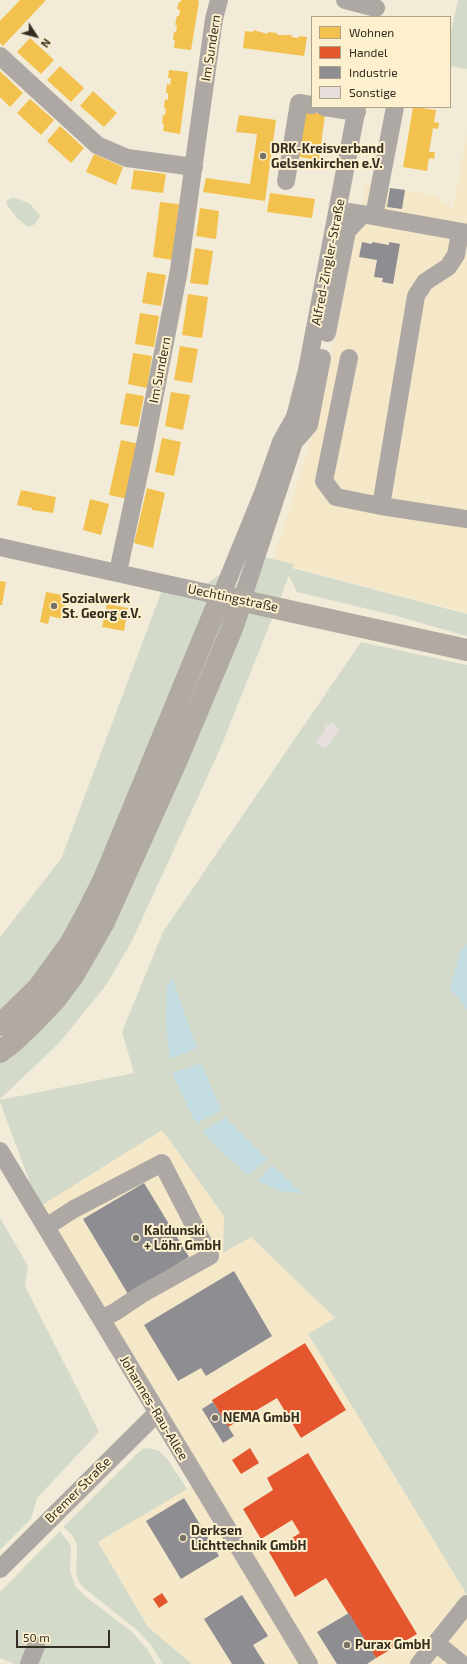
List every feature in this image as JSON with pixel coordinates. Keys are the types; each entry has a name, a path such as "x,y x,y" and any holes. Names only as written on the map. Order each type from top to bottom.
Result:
{"main road":[{"name":"Uechtingstraße","path":"231,598 467,650"},
{"path":"0,1025 38,988 70,944 87,913 104,879 231,598"},
{"path":"0,1052 36,1020 55,1000 73,976 104,922 176,762 231,631 231,598"}],"street":[{"name":"Im Sundern","path":"118,572 143,455 179,270 214,19 219,0"},
{"path":"345,0 376,8"},
{"path":"0,56 97,145 127,158 194,166"},
{"path":"286,181 299,103 311,105"},
{"path":"335,108 357,110"},
{"path":"294,442 309,425 348,231 368,215 395,108"},
{"name":"Alfred-Zingler-Straße","path":"231,598 294,442 295,417 307,370 357,110"},
{"path":"338,210 464,232 456,255 448,268 425,282 416,296 381,506"},
{"path":"349,358 324,481 336,497 381,506 467,519"},
{"name":"Alfred-Zingler-Straße","path":"231,598 260,500 281,442 295,417"},
{"name":"Uechtingstraße","path":"0,547 231,598"},
{"name":"Johannes-Rau-Allee","path":"0,1151 309,1664"},
{"path":"46,1227 74,1209 162,1163 210,1256 101,1319"},
{"name":"Bremer Straße","path":"0,1569 157,1413"},
{"path":"419,1664 467,1604"},
{"path":"436,1643 462,1664"},
{"path":"29,1664 36,1646"}],"shaded area":[{"path":"467,132 467,613 273,562 323,400 366,184 433,195 453,209"},
{"path":"162,1130 224,1216 223,1253 251,1237 335,1318 308,1334 467,1595 467,1664 315,1664 39,1207"},
{"path":"197,1483 304,1664 192,1664 148,1627 98,1542"}],"green space":[{"path":"458,0 467,0 467,69 451,66 451,32"},
{"path":"14,197 30,204 40,216 35,224 28,227 18,219 7,205 6,201"},
{"path":"251,554 294,564 292,568 467,614 467,636 393,615 297,592 289,576 220,749 131,943 106,985 60,1042 0,1099 0,937 61,859 164,585 198,589"},
{"path":"361,642 467,665 467,1595 308,1334 335,1318 251,1237 223,1253 224,1216 162,1130 39,1207 0,1102 0,1100 134,1073 122,1032 163,932"},
{"path":"0,1218 28,1266 25,1286 99,1432 37,1498 31,1519 0,1550"},
{"path":"149,1448 159,1451 168,1460 187,1489 98,1542 148,1627 192,1664 163,1664 151,1645 137,1630 83,1587 78,1580 76,1572 76,1542 71,1534 63,1527 139,1452 143,1449"},
{"path":"60,1531 71,1547 70,1570 75,1586 86,1597 131,1631 147,1649 156,1664 15,1664 0,1658 0,1592"}],"water":[{"path":"467,944 467,1010 450,988 460,953"},
{"path":"172,978 197,1048 170,1059 166,1025 167,987"},
{"path":"201,1063 221,1110 196,1124 172,1073"},
{"path":"225,1117 267,1159 248,1175 213,1144 203,1131"},
{"path":"272,1165 303,1194 281,1191 257,1181"}],"building: Wohnen":[{"path":"20,0 46,0 3,46 0,43 0,21"},
{"path":"181,0 198,0 199,2 191,50 174,48 174,32 176,32 177,25 175,25 180,10 177,9"},
{"path":"253,30 268,34 268,32 277,33 277,35 292,35 291,37 307,37 304,56 243,48 245,31 253,32"},
{"path":"30,38 54,60 41,74 17,52"},
{"path":"60,66 84,88 71,102 47,80"},
{"path":"169,70 188,72 180,134 163,131 163,115 165,115 166,109 164,108 165,99 168,100 168,93 166,93 167,84 170,85 171,78 168,78"},
{"path":"0,71 23,93 10,107 0,97"},
{"path":"93,91 117,113 104,127 80,106"},
{"path":"30,99 54,120 41,135 17,113"},
{"path":"413,108 436,110 434,122 439,123 438,129 433,128 429,152 435,152 434,159 429,158 427,171 403,167"},
{"path":"305,112 325,114 319,160 299,157"},
{"name":"DRK-Kreisverband Gelsenkirchen e.V.","path":"239,115 276,120 265,201 203,192 206,178 250,184 257,134 236,132"},
{"path":"60,126 84,148 71,163 47,141"},
{"path":"94,154 123,167 116,185 86,172"},
{"path":"134,170 166,174 163,193 131,189"},
{"path":"270,193 315,199 312,218 267,212"},
{"path":"160,202 179,204 172,260 153,257"},
{"path":"200,208 219,211 216,239 196,236"},
{"path":"195,248 213,251 208,285 190,283"},
{"path":"147,272 166,275 161,306 142,303"},
{"path":"188,294 208,297 202,338 182,335"},
{"path":"140,313 159,316 154,347 135,344"},
{"path":"180,346 198,349 192,383 174,380"},
{"path":"133,353 152,356 147,388 128,384"},
{"path":"171,392 190,395 183,430 165,426"},
{"path":"126,393 144,396 138,427 120,424"},
{"path":"162,438 181,442 174,476 155,472"},
{"path":"121,440 140,444 128,499 109,495"},
{"path":"147,488 165,493 153,548 134,543"},
{"path":"21,490 56,497 53,513 32,510 32,508 17,505"},
{"path":"90,499 109,504 101,535 83,530"},
{"path":"0,581 6,582 2,605 0,605"},
{"name":"Sozialwerk St. Georg e.V.","path":"46,592 67,596 62,619 50,616 48,624 40,622"},
{"name":"Sozialwerk St. Georg e.V.","path":"107,604 128,608 124,631 102,627"}],"building: Handel":[{"path":"305,1343 346,1410 301,1438 277,1398 228,1427 212,1400"},
{"path":"250,1448 259,1463 241,1474 232,1460"},
{"path":"308,1453 417,1634 376,1658 326,1578 295,1597 269,1552 300,1533 292,1520 261,1539 243,1509 273,1490 267,1478"},
{"path":"162,1593 168,1602 159,1608 153,1599"}],"building: Industrie":[{"path":"390,188 405,190 402,209 387,207"},
{"path":"362,242 389,245 389,242 400,244 393,284 382,282 383,278 374,277 377,260 359,257"},
{"name":"Kaldunski + Löhr GmbH","path":"144,1183 189,1257 128,1294 83,1219"},
{"path":"234,1271 272,1336 206,1376 201,1368 178,1381 144,1325"},
{"name":"NEMA GmbH","path":"213,1402 234,1436 223,1443 202,1409"},
{"name":"Derksen Lichttechnik GmbH","path":"184,1498 219,1556 181,1579 146,1521"},
{"path":"242,1595 268,1636 253,1645 265,1664 232,1664 204,1619"},
{"name":"Purax GmbH","path":"349,1613 376,1658 367,1664 337,1664 317,1632"}],"building: Sonstige":[{"path":"331,722 340,729 325,749 316,742 326,728 324,726 326,723 328,725"}],"place":[{"name":"DRK-Kreisverband Gelsenkirchen e.V.","path":"263,156"},
{"name":"Sozialwerk St. Georg e.V.","path":"54,606"},
{"name":"Kaldunski + Löhr GmbH","path":"136,1238"},
{"name":"NEMA GmbH","path":"215,1418"},
{"name":"Derksen Lichttechnik GmbH","path":"183,1538"},
{"name":"Purax GmbH","path":"347,1645"}]}
